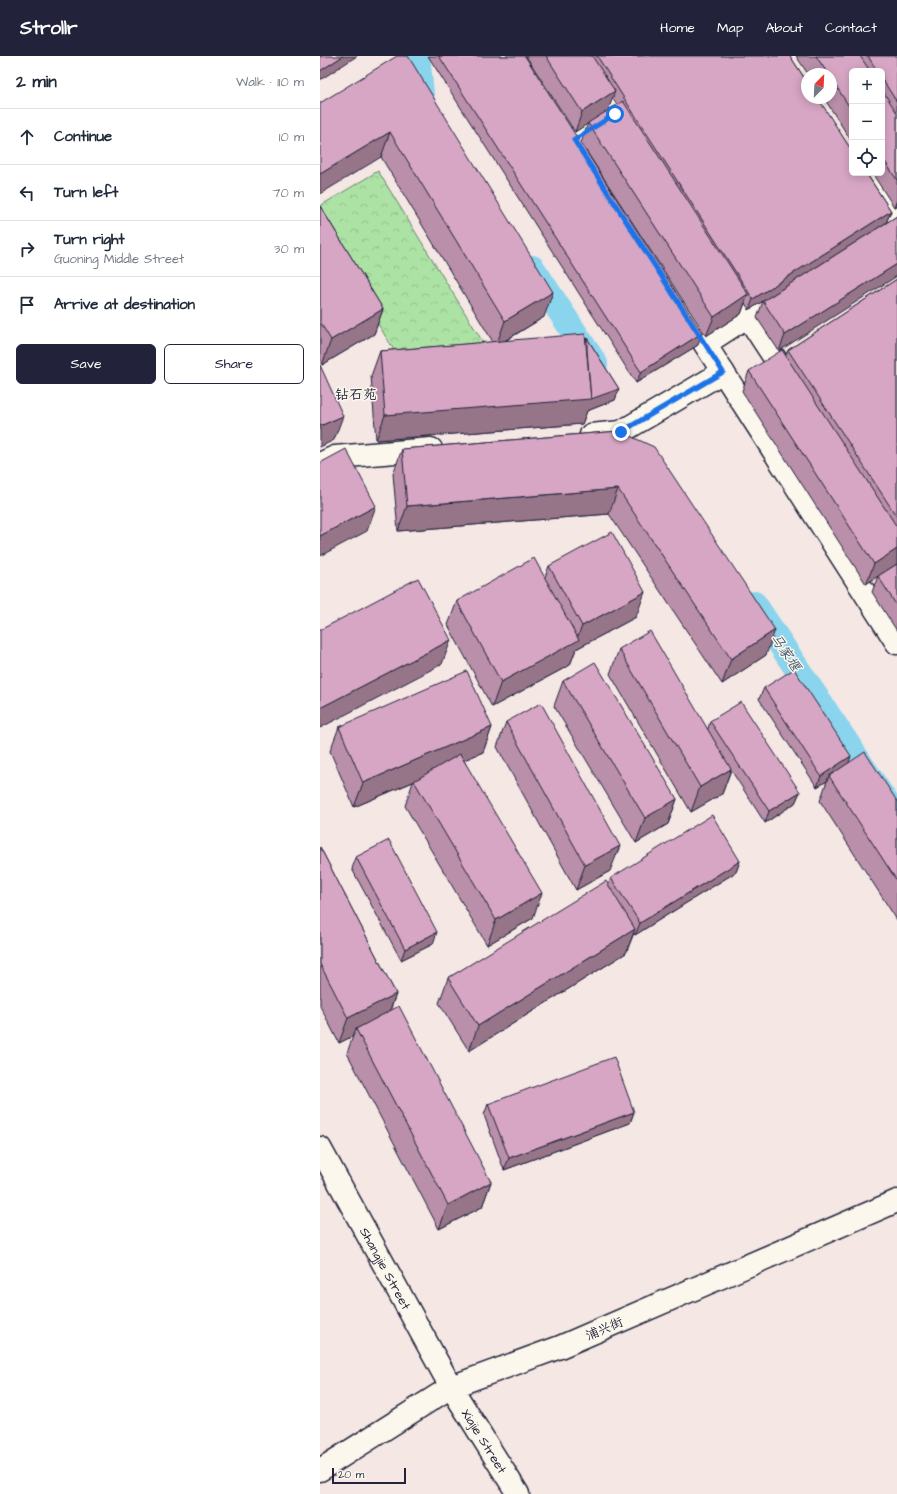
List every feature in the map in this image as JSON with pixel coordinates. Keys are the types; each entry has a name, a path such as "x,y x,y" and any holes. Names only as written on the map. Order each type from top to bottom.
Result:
{"street":[{"path":"577,56 641,153"},
{"path":"574,140 615,114"},
{"path":"561,121 586,160"},
{"path":"865,176 897,224 876,236"},
{"path":"718,271 802,399"},
{"path":"675,298 897,643"},
{"path":"705,344 775,300"},
{"path":"573,436 621,432 728,380 754,373 795,347"},
{"path":"320,464 335,457 454,447"},
{"path":"863,591 884,578"},
{"name":"Shangjie Street","path":"320,1148 452,1388"},
{"name":"浦兴街","path":"320,1470 452,1388 560,1346 897,1201"},
{"name":"Xiajie Street","path":"452,1388 518,1494"}],"green space":[{"path":"378,171 489,352 400,360 320,229 320,206"}],"building":[{"path":"320,56 343,56 320,71"},
{"path":"397,56 408,56 553,292 505,321 390,132 320,174 320,103"},
{"path":"439,56 525,56 702,333 641,372"},
{"path":"546,56 592,56 615,91 582,112"},
{"path":"597,56 790,56 801,73 801,104 822,104 849,146 849,176 868,176 891,211 753,299"},
{"path":"816,56 860,56 868,68 849,68 849,106 837,87 837,68 824,68"},
{"path":"868,56 897,56 897,102 885,84 885,68 875,68"},
{"path":"885,95 897,113 897,180 885,162"},
{"path":"623,101 748,294 714,317 588,123"},
{"path":"320,206 383,309 331,340 320,322"},
{"path":"897,216 897,264 785,335 763,301"},
{"path":"897,279 897,517 788,350"},
{"path":"585,334 591,399 385,415 380,351"},
{"path":"587,338 619,389 591,399 587,350"},
{"path":"782,350 897,527 897,549 874,564 749,371"},
{"path":"320,365 343,416 320,426"},
{"path":"619,431 654,447 775,630 731,659 618,489 407,506 402,449"},
{"path":"346,449 376,506 320,536 320,463"},
{"path":"612,532 645,592 582,626 549,566"},
{"path":"534,558 579,640 501,682 457,601"},
{"path":"897,564 897,606 878,576"},
{"path":"418,578 451,640 320,708 320,630"},
{"path":"650,631 731,769 700,787 619,649"},
{"path":"595,662 677,799 645,818 563,681"},
{"path":"794,669 851,756 821,776 764,688"},
{"path":"467,671 492,727 363,783 339,727"},
{"path":"741,702 800,792 769,811 710,721"},
{"path":"541,703 620,846 585,865 506,722"},
{"path":"865,752 897,801 897,881 829,776"},
{"path":"460,754 542,893 496,920 414,781"},
{"path":"712,815 740,861 640,923 611,878"},
{"path":"389,840 437,932 405,949 356,857"},
{"path":"320,847 396,994 348,1018 320,964"},
{"path":"606,881 635,929 478,1026 448,978"},
{"path":"399,1006 491,1182 448,1205 356,1029"},
{"path":"614,1057 634,1112 509,1158 488,1104"}],"waterway":[{"name":"马家堰","path":"417,56 422,103 425,107"},
{"name":"马家堰","path":"532,268 595,364"},
{"name":"马家堰","path":"754,604 897,819"}],"district":[{"name":"钻石苑","path":"356,394"}],"route":[{"path":"615,114 574,140 723,372 621,432"}]}
